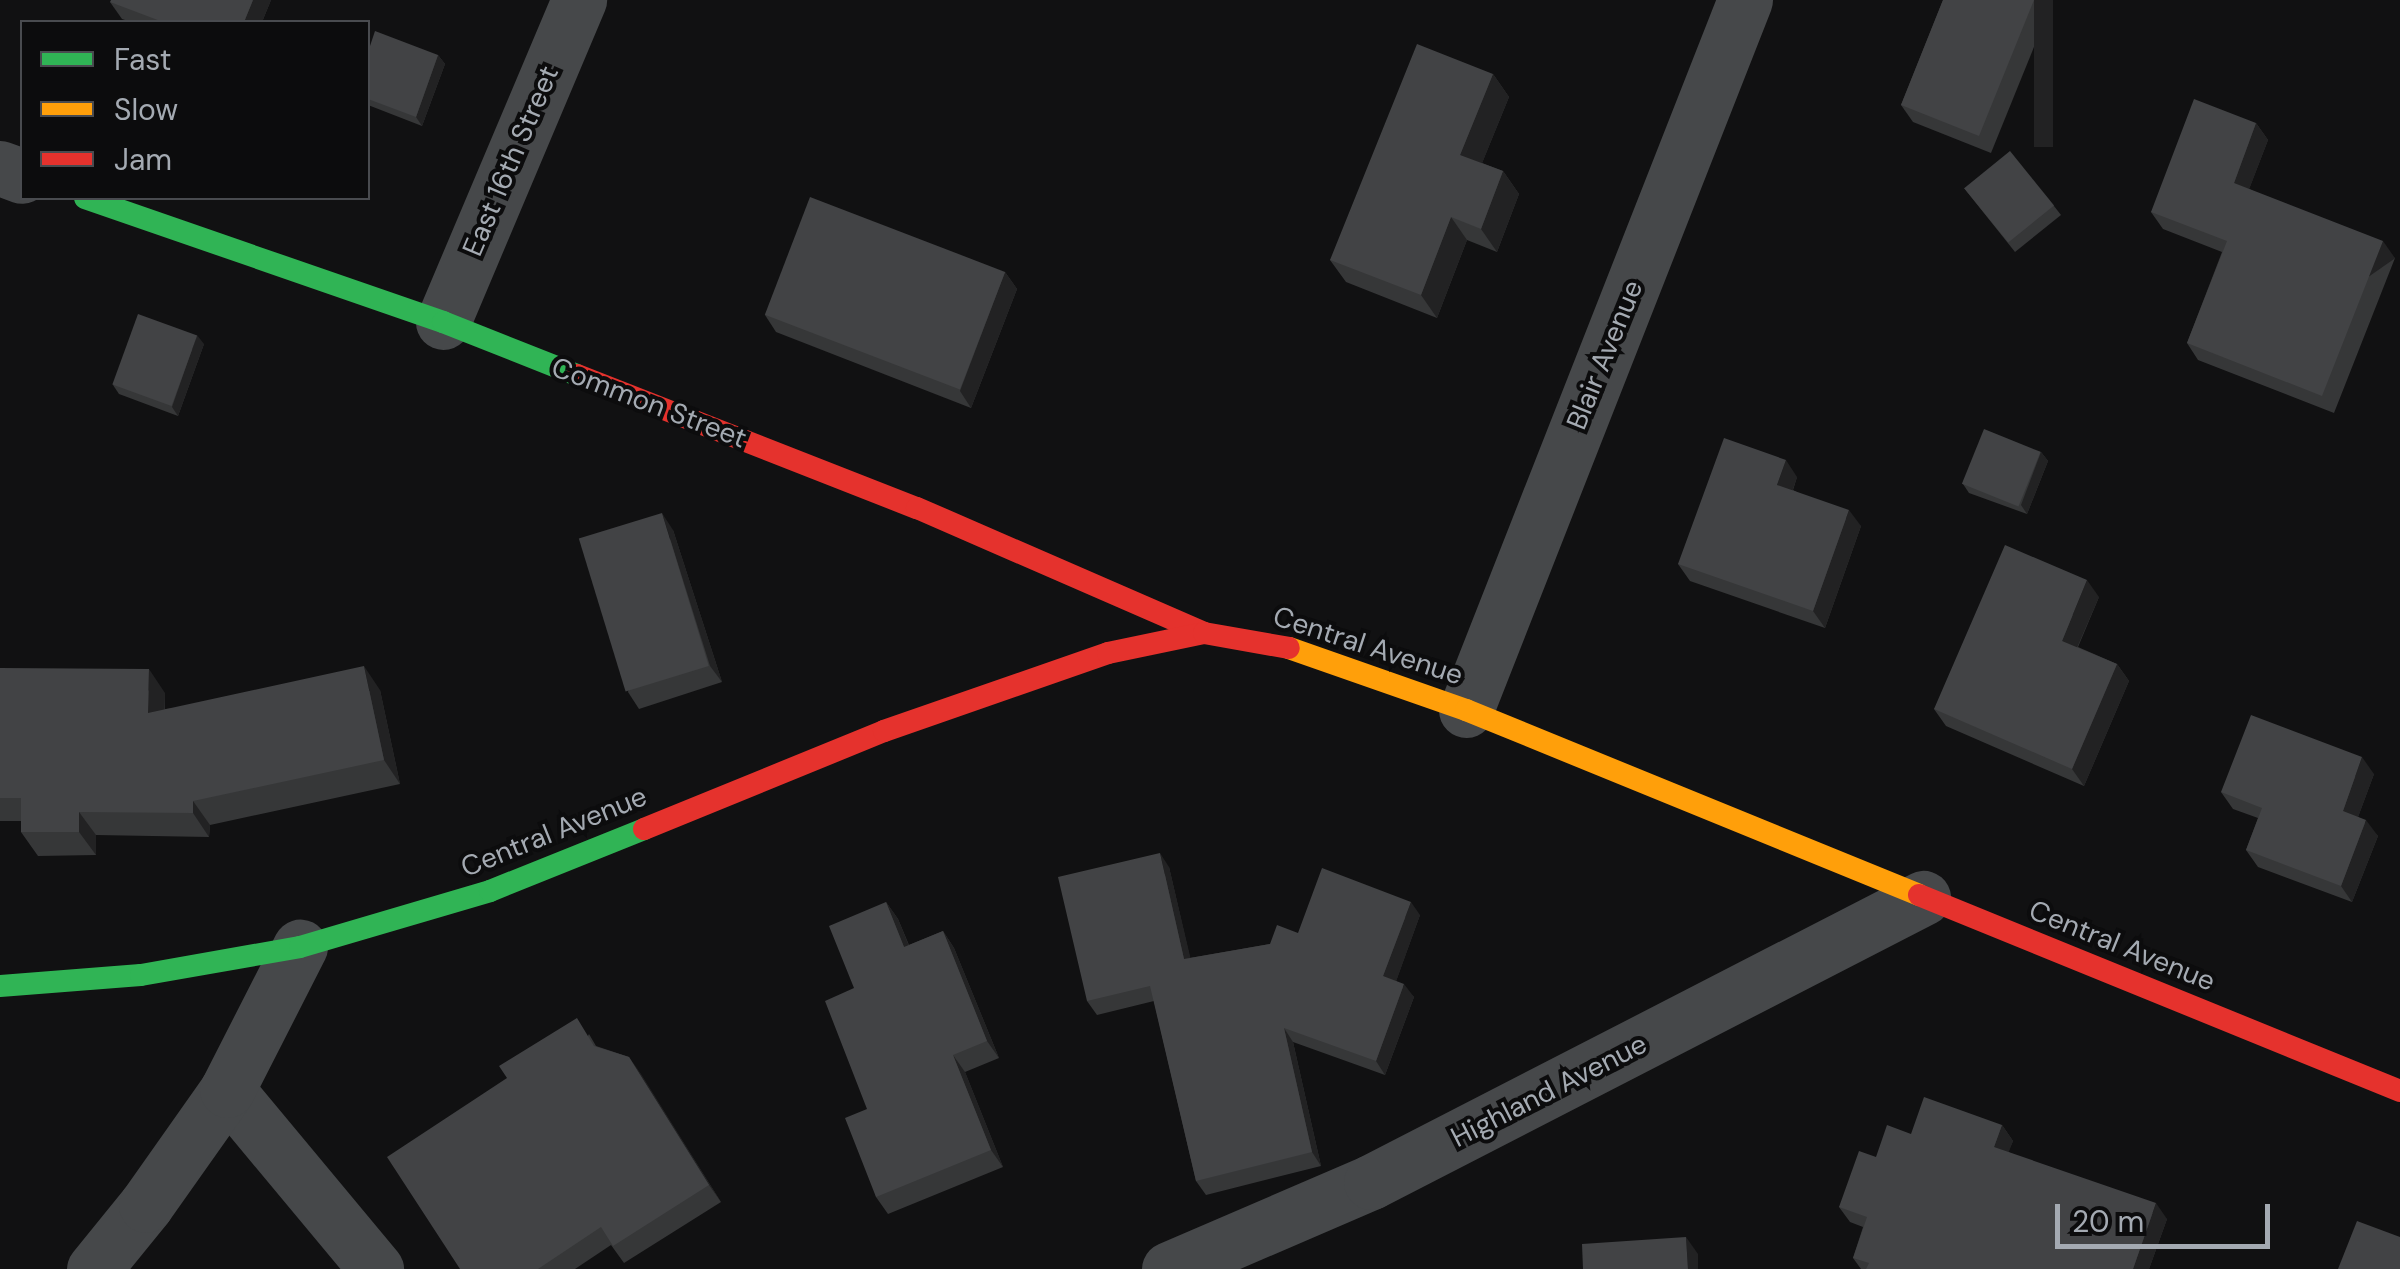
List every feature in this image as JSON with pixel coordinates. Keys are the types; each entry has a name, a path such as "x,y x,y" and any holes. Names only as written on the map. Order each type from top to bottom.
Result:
{"street":[{"name":"East 16th Street","path":"443,322 580,0"},
{"name":"Blair Avenue","path":"1466,710 1746,0"},
{"name":"Common Street","path":"91,200 443,322 917,508 1204,632"},
{"name":"Central Avenue","path":"0,986 141,975 300,947 490,891 884,731 1108,653 1204,632 1276,643 1466,710 2400,1091"},
{"name":"Highland Avenue","path":"1169,1269 1371,1182 1923,898"},
{"path":"94,1269 146,1206 226,1090 300,947"},
{"path":"226,1090 376,1269"}],"building":[{"path":"253,0 245,20 158,20 110,2"},
{"path":"1943,0 2034,0 1979,136 1901,105"},
{"path":"375,31 438,55 416,117 370,100 370,46"},
{"path":"1417,44 1493,74 1460,155 1503,171 1481,229 1451,217 1421,295 1330,260"},
{"path":"2194,99 2256,123 2234,183 2383,241 2322,396 2187,343 2227,241 2151,212"},
{"path":"2010,151 2054,205 2008,243 1964,188"},
{"path":"810,197 1005,272 960,390 765,315"},
{"path":"138,314 197,336 172,406 112,384"},
{"path":"1984,429 2041,452 2018,507 1962,484"},
{"path":"1724,438 1786,460 1777,485 1849,510 1813,611 1678,564"},
{"path":"662,513 709,666 626,691 579,538"},
{"path":"2005,545 2087,580 2062,641 2117,664 2072,769 1934,709"},
{"path":"364,666 384,760 193,801 193,813 79,812 79,832 21,832 21,798 0,798 0,668 149,669 148,713"},
{"path":"2251,715 2362,757 2343,811 2366,820 2341,886 2246,850 2262,808 2221,792"},
{"path":"1160,853 1184,959 1270,944 1277,925 1298,933 1322,868 1411,902 1383,976 1404,984 1376,1061 1284,1028 1312,1152 1196,1181 1150,986 1087,1001 1058,877"},
{"path":"886,902 904,947 943,931 987,1041 953,1055 991,1150 876,1197 845,1118 867,1109 825,1001 854,988 829,926"},
{"path":"577,1018 594,1046 629,1057 709,1185 613,1246 601,1227 538,1269 460,1269 387,1157 507,1078 499,1066"},
{"path":"1924,1097 2002,1125 1994,1147 2156,1203 2133,1269 1866,1269 1869,1263 1853,1258 1867,1217 1839,1207 1859,1151 1876,1157 1887,1125 1911,1134"},
{"path":"2357,1221 2400,1237 2400,1269 2338,1269"},
{"path":"1686,1237 1688,1269 1583,1269 1582,1244"}],"traffic: fast":[{"path":"91,200 443,322 577,375"},
{"path":"0,986 141,975 300,947 490,891 644,829"}],"traffic: slow":[{"path":"1289,648 1466,710 1919,895"}],"traffic: jam":[{"path":"577,375 917,508 1204,633"},
{"path":"644,829 884,731 1108,653 1204,633 1289,648"},
{"path":"1919,895 2400,1091"}]}
